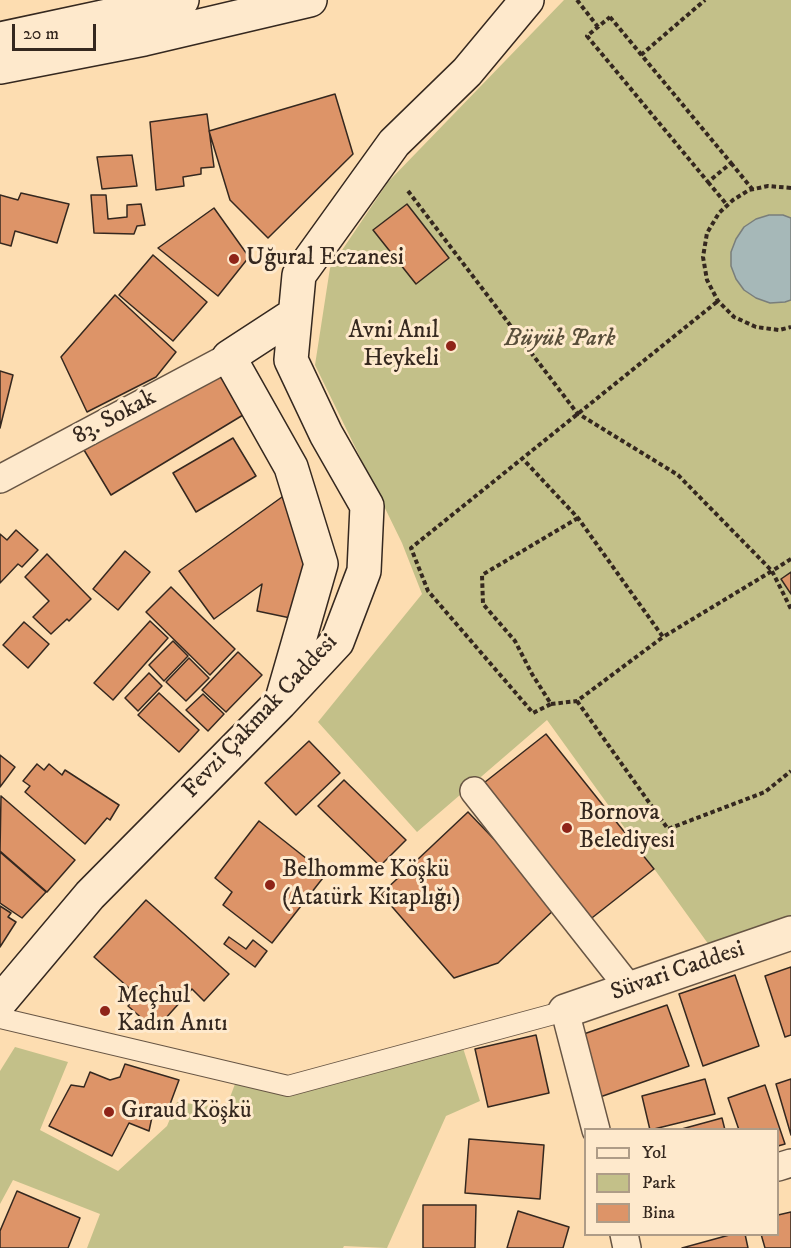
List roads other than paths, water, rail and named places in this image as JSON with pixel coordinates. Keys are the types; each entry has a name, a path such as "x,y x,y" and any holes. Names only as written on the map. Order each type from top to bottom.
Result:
{"main road":[{"path":"0,39 182,0"},
{"path":"0,67 144,39 310,0"},
{"name":"Fevzi Çakmak Caddesi","path":"0,1002 90,895 280,703 337,642 364,571 367,506 326,434 291,360 299,275 394,143 466,72 502,13 527,0"},
{"path":"280,703 321,564 291,467 230,357 296,314"},
{"name":"Süvari Caddesi","path":"565,1011 791,933"}],"street":[{"name":"83. Sokak","path":"0,479 230,357"},
{"path":"474,791 630,989"},
{"path":"0,1018 288,1086 565,1011 595,1128"}],"place":[{"name":"Uğural Eczanesi","path":"234,259"},
{"name":"Avni Anıl Heykeli","path":"451,346"},
{"name":"Bornova Belediyesi","path":"567,828"},
{"name":"Belhomme Köşkü (Atatürk Kitaplığı)","path":"270,885"},
{"name":"Meçhul Kadın Anıtı","path":"105,1011"},
{"name":"Gıraud Köşkü","path":"109,1112"}],"park label":[{"name":"Büyük Park","path":"560,340"}]}
